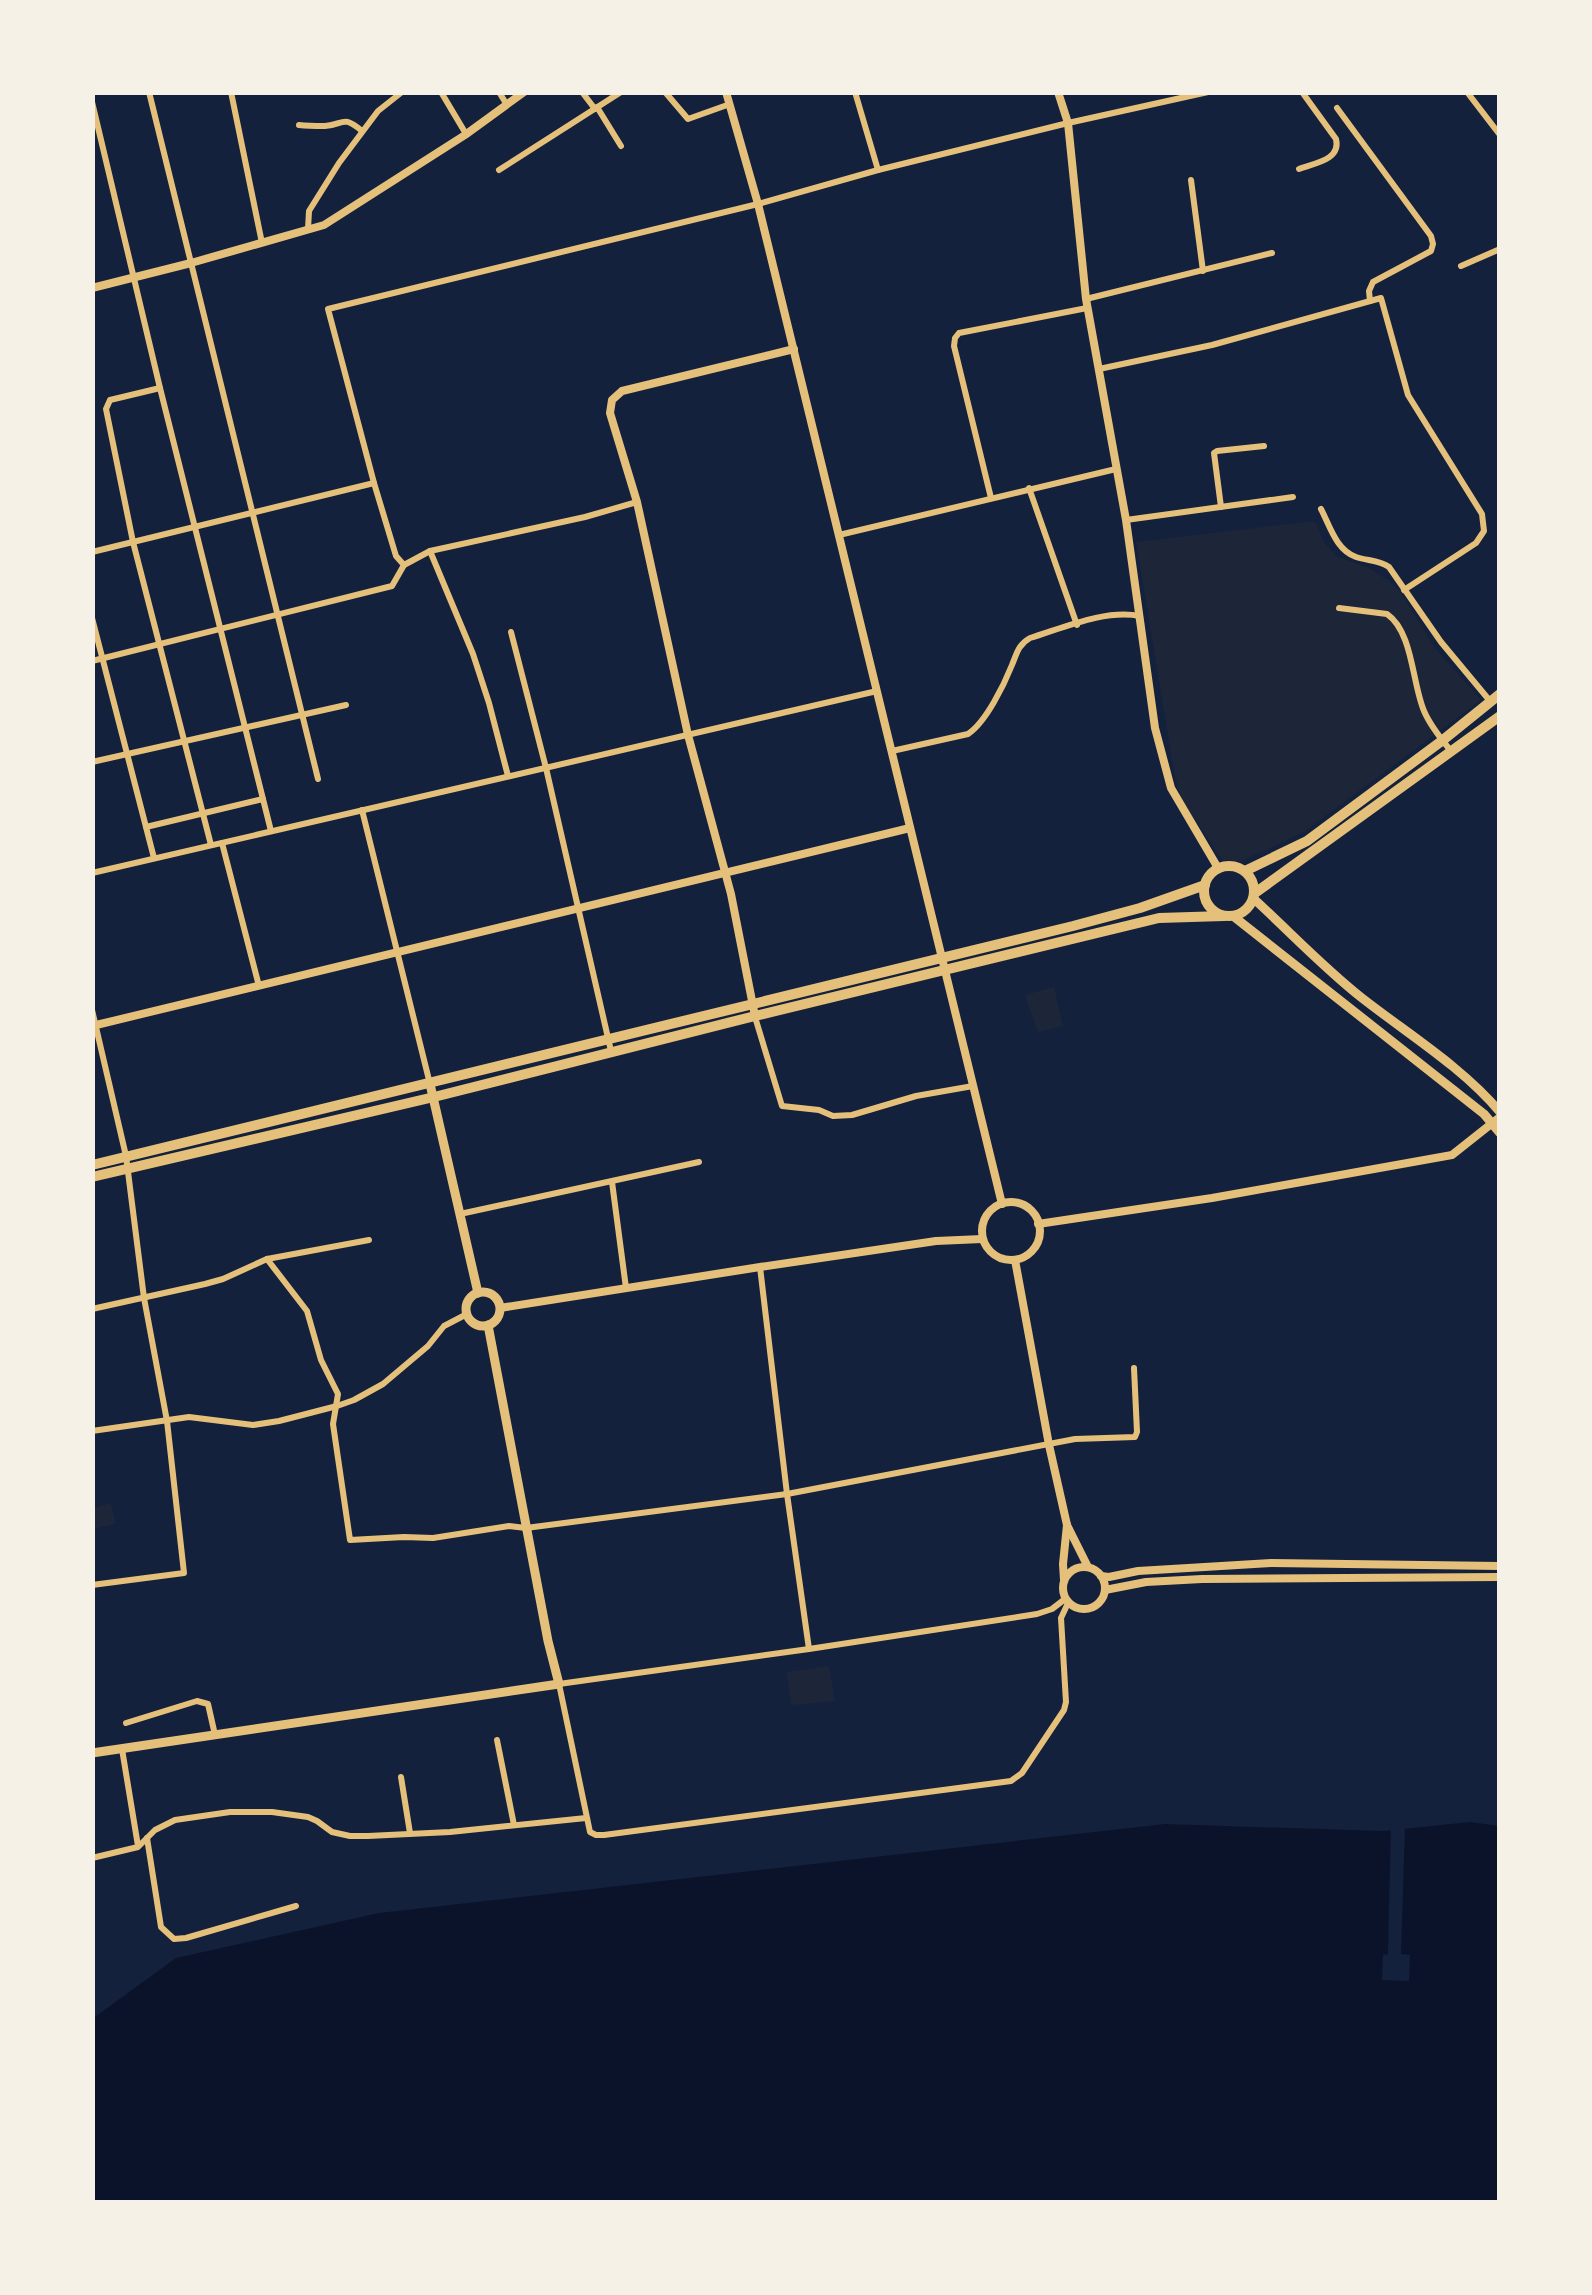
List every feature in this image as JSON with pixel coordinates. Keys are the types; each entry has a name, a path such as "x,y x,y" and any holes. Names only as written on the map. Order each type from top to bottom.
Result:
{"highway":[{"path":"1246,871 1307,841 1495,698"},
{"path":"92,1178 126,1163 753,1003 1158,918 1228,916 1245,911 1254,896 1500,716"},
{"path":"1228,916 1210,908 1204,893 1207,878 1218,868 1232,866 1246,871 1254,896"},
{"path":"92,1165 126,1163 434,1097 944,964 1140,908 1204,885"}],"main road":[{"path":"1254,896 1321,965 1488,1098 1500,1133"},
{"path":"1228,916 1484,1114 1497,1117"},
{"path":"430,1084 478,1293"},
{"path":"478,1293 493,1295 500,1308 497,1319 488,1325 473,1322 467,1314 467,1304 478,1293"},
{"path":"92,1753 558,1684 488,1325"}],"street":[{"path":"149,92 318,779"},
{"path":"231,92 262,244"},
{"path":"308,229 309,211 362,132 378,111 402,92"},
{"path":"441,92 466,134"},
{"path":"499,92 507,104"},
{"path":"92,288 324,224 466,134 524,92"},
{"path":"582,92 622,146"},
{"path":"499,170 622,92"},
{"path":"665,92 688,119 730,104"},
{"path":"855,92 878,170"},
{"path":"1058,92 1068,123 1086,304 1126,520 1156,728 1170,788 1218,868"},
{"path":"404,565 396,556 374,483 328,308 758,204 1068,123 1208,92"},
{"path":"1299,169 1331,156 1338,146 1302,92"},
{"path":"1468,92 1500,134"},
{"path":"728,93 1002,1204"},
{"path":"92,102 271,832"},
{"path":"1337,108 1433,244 1431,251 1372,282 1370,301"},
{"path":"1492,123 1500,118"},
{"path":"299,125 329,126 344,121 362,132"},
{"path":"1191,180 1203,270"},
{"path":"1461,266 1500,249"},
{"path":"991,498 954,346 959,333 1086,304 1272,253"},
{"path":"1099,369 1212,345 1381,298 1408,396 1482,514 1484,531 1476,543 1404,590"},
{"path":"794,350 622,391 612,400 610,413 637,502 755,1016 782,1106 818,1110 833,1116 852,1115 916,1096 973,1086"},
{"path":"160,388 110,400 106,409 133,542 211,845"},
{"path":"1221,507 1214,454 1264,446"},
{"path":"839,535 1116,469"},
{"path":"92,552 374,483"},
{"path":"1029,488 1077,624"},
{"path":"1126,520 1293,497"},
{"path":"92,660 392,586 404,565 430,552 637,502"},
{"path":"1321,509 1342,550 1389,567 1441,642 1495,698"},
{"path":"430,552 474,654 508,776"},
{"path":"1340,608 1393,618 1404,641 1426,715 1451,751"},
{"path":"892,751 968,734 977,728 1022,642 1077,624 1127,614 1140,616"},
{"path":"92,618 154,858"},
{"path":"511,632 610,1051"},
{"path":"92,873 877,691"},
{"path":"92,762 346,705"},
{"path":"146,827 263,799"},
{"path":"362,810 430,1084"},
{"path":"94,1026 910,828"},
{"path":"222,843 258,986"},
{"path":"92,1010 126,1163 144,1298 167,1421 184,1572 92,1586"},
{"path":"1038,1224 1452,1155 1497,1117"},
{"path":"460,1214 700,1162"},
{"path":"612,1182 626,1288"},
{"path":"1002,1204 1022,1205 1038,1224 1040,1234 1032,1250 1015,1260 998,1257 982,1239 985,1218 1002,1204"},
{"path":"500,1308 760,1266 936,1241 982,1239"},
{"path":"92,1309 223,1279 267,1259 369,1240"},
{"path":"267,1259 307,1311 321,1360 338,1394 333,1424 350,1540 432,1538 787,1494 1075,1439 1134,1437 1134,1368"},
{"path":"1015,1260 1067,1525 1088,1567 1102,1576 1271,1563 1500,1566"},
{"path":"760,1266 809,1649"},
{"path":"92,1431 196,1416 254,1425 337,1406 383,1384 428,1346 444,1326 467,1314"},
{"path":"1067,1525 1062,1592 1067,1601 1074,1607 1092,1608 1106,1590 1102,1576"},
{"path":"1064,1580 1074,1569 1088,1567"},
{"path":"1106,1590 1202,1578 1500,1576"},
{"path":"1067,1601 1061,1618 1064,1710 1022,1773 1010,1781 596,1836 590,1832 558,1684 1037,1614 1067,1601"},
{"path":"126,1723 203,1701 208,1704 215,1735"},
{"path":"497,1740 514,1824"},
{"path":"122,1749 138,1847"},
{"path":"400,1777 410,1833"},
{"path":"92,1858 138,1847 154,1830 202,1814 251,1811 308,1817 332,1832 350,1836 450,1832 586,1818"},
{"path":"147,1838 161,1927 174,1938 186,1938 296,1906"}],"shaded area":[{"path":"1315,521 1324,542 1336,556 1369,568 1401,593 1435,648 1481,700 1304,832 1242,861 1222,860 1182,800 1175,777 1136,542"},
{"path":"1054,987 1063,1026 1038,1032 1025,995"},
{"path":"111,1503 116,1524 93,1529 93,1508"},
{"path":"829,1666 835,1701 791,1705 787,1672"},
{"path":"1470,1822 1499,1826 1499,2202 93,2202 92,2019 176,1958 379,1913 1165,1824 1383,1831"}],"pier":[{"path":"1405,1824 1401,1954 1410,1955 1409,1981 1382,1980 1383,1955 1388,1954 1391,1825"}]}
